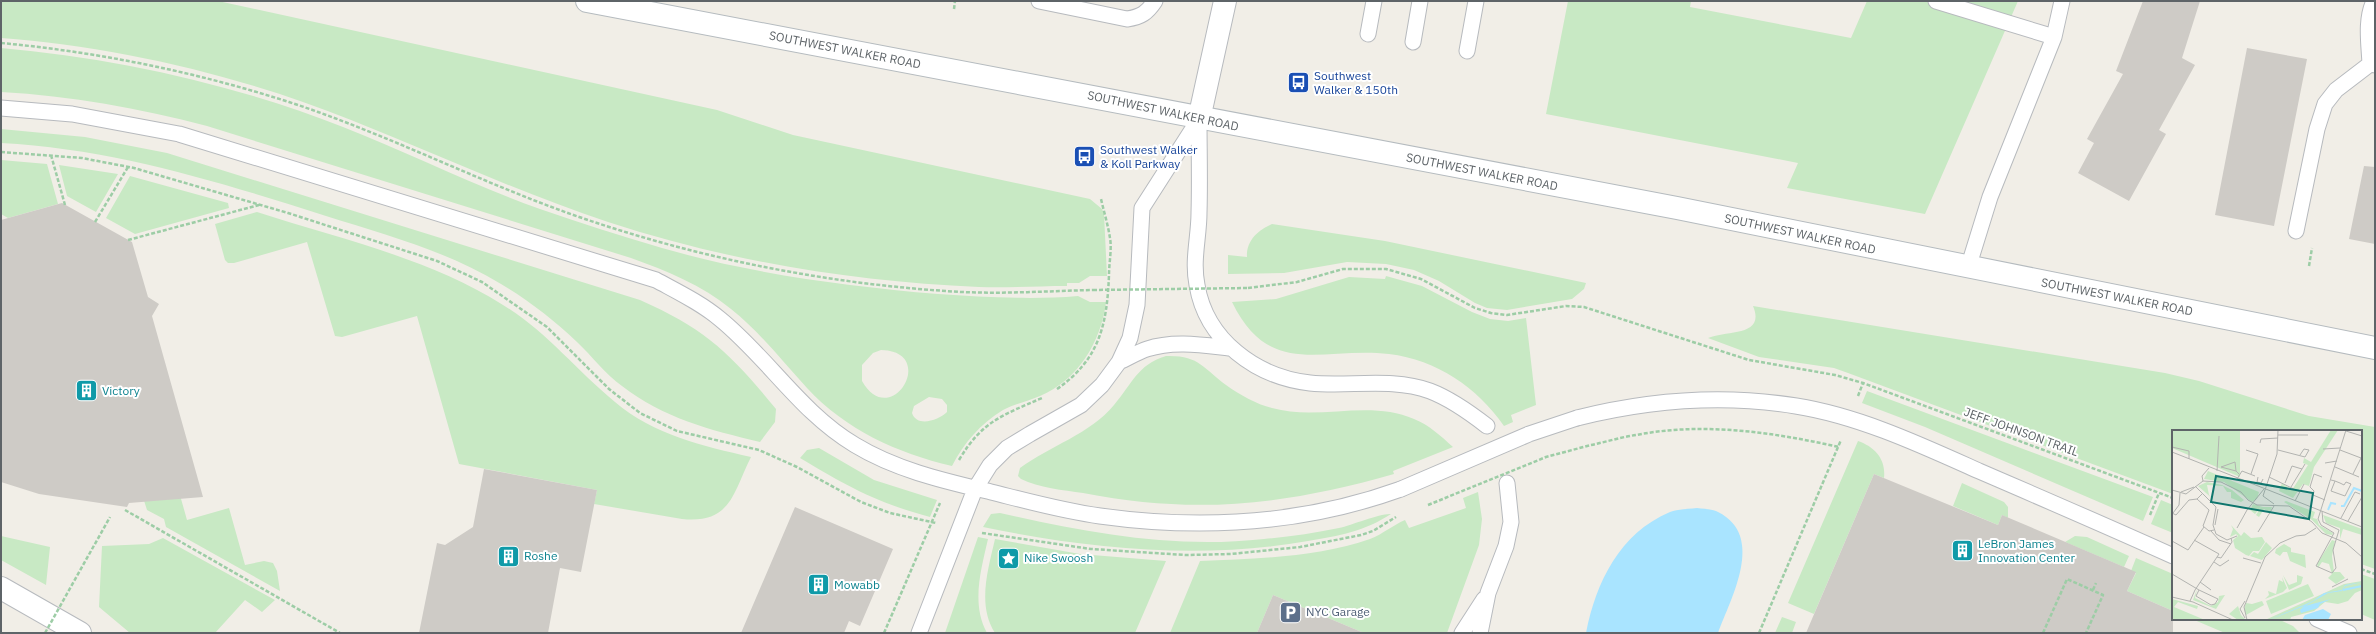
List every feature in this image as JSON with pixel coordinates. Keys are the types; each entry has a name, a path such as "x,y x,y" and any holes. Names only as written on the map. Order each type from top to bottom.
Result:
{"main road":[{"name":"SOUTHWEST WALKER ROAD","path":"587,1 1133,104 1199,119 1677,208 1968,268 2375,348"},
{"path":"1199,119 1225,1"},
{"path":"1,588 80,633"}],"lane":[{"path":"1039,1 1127,19 1139,17 1149,11 1154,1"},
{"path":"1368,34 1374,1"},
{"path":"1413,42 1420,1"},
{"path":"1467,51 1476,1"},
{"path":"1936,1 2054,36"},
{"path":"1968,268 1990,197 2054,36 2062,1"},
{"path":"2296,231 2317,129 2325,104 2336,90 2373,64 2369,25 2370,9 2374,1"},
{"path":"1,108 72,114 180,134 656,280 690,298 720,318 801,403 855,445 888,462 975,489 1098,516 1184,524 1228,524 1309,514 1376,498 1401,489 1529,434 1577,418 1642,405 1714,399 1796,406 1849,418 1936,452 2172,556"},
{"path":"1199,119 1200,214 1195,252 1197,286 1210,323 1229,348 1268,374 1310,383 1389,383 1430,390 1464,408 1487,426"},
{"path":"919,633 975,489 990,466 1008,448 1081,405 1102,385 1119,362 1130,338 1137,305 1142,208 1199,119"},
{"path":"1119,362 1148,348 1162,345 1196,345 1229,348"},
{"path":"1480,633 1488,593 1506,546 1511,522 1506,483"},
{"path":"1462,633 1488,593"},
{"path":"2319,620 2349,633"}],"path":[{"path":"954,9 955,1"},
{"name":"JEFF JOHNSON TRAIL","path":"1,43 87,53 227,84 291,103 361,129 524,198 588,220 728,260 818,277 962,292 1031,292 1248,288 1297,282 1343,269 1386,269 1421,279 1475,308 1492,313 1507,315 1566,306 1584,307 1749,360 1835,375 1863,383 2172,498"},
{"path":"1,152 82,158 128,167 409,250 482,282 547,327 609,389 640,413 677,431 759,450 797,466 861,502 890,513 938,523"},
{"path":"51,155 65,205"},
{"path":"95,222 128,167"},
{"path":"128,240 260,205"},
{"path":"1425,507 1546,457 1636,435 1664,431 1727,430 1763,432 1839,447 1759,633"},
{"path":"2150,515 2159,493"},
{"path":"125,510 340,633"},
{"path":"45,633 110,517"},
{"path":"2362,569 2375,574"},
{"path":"2044,633 2067,579 2103,595 2086,633"},
{"path":"2093,590 2096,583"}],"green space":[{"path":"1,1 218,1 717,110 793,135 1090,199 1102,209 1104,214 1107,276 1090,276 1079,283 1067,283 1067,286 990,287 932,284 838,275 699,248 653,236 575,211 351,120 268,90 224,77 134,56 89,48 1,38"},
{"path":"1568,1 1691,1 1690,7 1851,38 1867,1 2018,1 1925,214 1787,188 1798,163 1546,114"},
{"path":"1,48 131,66 218,86 303,112 368,137 515,200 631,239 696,257 799,278 903,291 1008,298 1078,296 1090,302 1106,302 1099,331 1093,345 1076,370 1054,389 1003,410 987,421 967,442 952,466 932,461 892,447 856,428 838,416 807,388 742,318 720,300 684,279 658,268 631,258 207,126 130,108 53,96 1,92","holes":["881,350 898,354 907,362 908,374 904,385 896,394 885,398 874,394 862,381 862,365 873,353","929,397 942,399 947,405 947,412 934,420 918,420 912,413 914,406"]},
{"path":"1,129 85,137 167,153 640,300 683,322 716,345 731,358 776,409 775,422 760,442 723,433 688,422 654,407 616,381 583,347 550,318 531,304 511,290 480,272 438,253 394,237 286,203 166,169 84,152 43,146 1,143"},
{"path":"1,160 47,164 58,204 8,218 1,214"},
{"path":"59,165 118,174 96,212 67,196"},
{"path":"130,176 228,203 229,208 135,234 106,218"},
{"path":"257,212 383,251 445,274 475,289 519,315 615,402 646,423 680,438 751,457 728,503 721,511 711,516 699,519 682,519 594,504 597,490 459,464 417,316 342,337 335,336 307,242 234,263 228,263 225,260 215,224"},
{"path":"1272,224 1385,241 1586,283 1584,289 1572,299 1507,310 1487,308 1475,303 1439,281 1414,270 1386,264 1347,262 1284,273 1228,274 1228,255 1247,257 1247,251 1254,237 1262,229"},
{"path":"1386,276 1422,286 1472,312 1490,319 1508,321 1526,318 1536,405 1511,415 1513,422 1504,426 1481,399 1468,388 1439,369 1423,362 1407,357 1389,354 1365,353 1320,355 1281,351 1263,342 1247,326 1232,302 1276,299 1349,277 1385,279"},
{"path":"1753,306 2165,373 2199,381 2309,416 2375,427 2375,569 2362,564 2362,430 2172,430 2172,494 1834,368 1759,357 1708,338 1742,331 1749,328 1754,323 1756,316"},
{"path":"1166,356 1177,356 1193,360 1237,392 1254,402 1272,408 1307,412 1362,410 1397,413 1425,424 1453,447 1393,471 1394,474 1354,485 1277,499 1240,503 1202,505 1164,504 1124,500 1043,487 1021,479 1018,476 1020,468 1093,424 1114,405 1136,376 1148,364"},
{"path":"1867,391 2153,497 2143,521 1925,427 1862,403"},
{"path":"1858,441 1870,447 1878,455 1883,465 1884,478 1874,474 1814,614 1788,603"},
{"path":"819,448 874,480 937,500 930,517 878,500 800,458 807,450"},
{"path":"176,481 187,520 229,508 245,565 264,561 273,563 277,571 280,591 166,527 164,519 147,510 140,488"},
{"path":"1962,483 2004,502 2008,507 2008,518 2002,515 1998,525 1953,506"},
{"path":"1478,492 1482,519 1479,545 1447,633 1364,633 1273,595 1257,633 1170,633 1200,561 1286,556 1330,550 1375,537 1405,520 1409,528 1466,508 1463,498"},
{"path":"2161,500 2172,505 2172,533 2151,524"},
{"path":"1000,513 1098,533 1197,542 1230,542 1302,535 1339,528 1374,517 1391,514 1361,529 1341,535 1319,539 1268,547 1186,551 1104,546 1023,535 983,527 991,514"},
{"path":"1,536 50,547 46,585 1,560"},
{"path":"2075,536 2087,537 2129,556 2124,567 2065,542"},
{"path":"978,537 988,539 980,575 978,599 982,622 987,633 945,633"},
{"path":"163,538 275,600 262,612 245,600 215,633 130,633 99,607 102,546 149,544"},
{"path":"995,539 1080,554 1166,561 1135,633 995,633 986,611 985,599 987,575"},
{"path":"2136,558 2172,574 2172,611 2127,591 2136,573 2131,571"},
{"path":"2362,574 2375,579 2375,620 2362,614"},
{"path":"1782,617 1796,622 1792,633 1775,633"},
{"path":"2194,620 2280,620 2293,626 2300,633 2225,633"}],"water":[{"path":"1697,508 1718,512 1732,523 1740,536 1743,552 1741,568 1736,586 1718,633 1586,633 1596,596 1613,561 1624,546 1652,521 1673,511"}],"building":[{"path":"2143,1 2200,1 2182,58 2195,65 2159,130 2166,134 2129,201 2078,173 2094,143 2087,139 2123,74 2116,71"},
{"path":"2247,48 2307,59 2274,226 2215,215"},
{"path":"2364,166 2375,167 2375,244 2349,239"},
{"name":"Victory","path":"62,203 132,242 148,297 159,304 152,316 203,497 129,503 127,507 39,494 1,482 1,220"},
{"name":"Roshe","path":"484,469 597,490 581,572 560,568 548,633 419,633 437,543 445,545 473,527"},
{"name":"LeBron James Innovation Center","path":"1874,474 1998,525 2002,515 2136,572 2127,591 2172,611 2173,620 2173,633 1806,633"},
{"name":"Mowabb","path":"795,507 893,549 860,626 849,621 844,633 741,633"},
{"name":"NYC Garage","path":"1273,595 1364,633 1257,633"}],"place":[{"name":"Southwest Walker & 150th","path":"1299,83"},
{"name":"Southwest Walker & Koll Parkway","path":"1085,157"},
{"name":"Victory","path":"87,391"},
{"name":"LeBron James Innovation Center","path":"1963,551"},
{"name":"Roshe","path":"509,556"},
{"name":"Nike Swoosh","path":"1008,558"},
{"name":"Mowabb","path":"819,585"},
{"name":"NYC Garage","path":"1290,612"}]}
